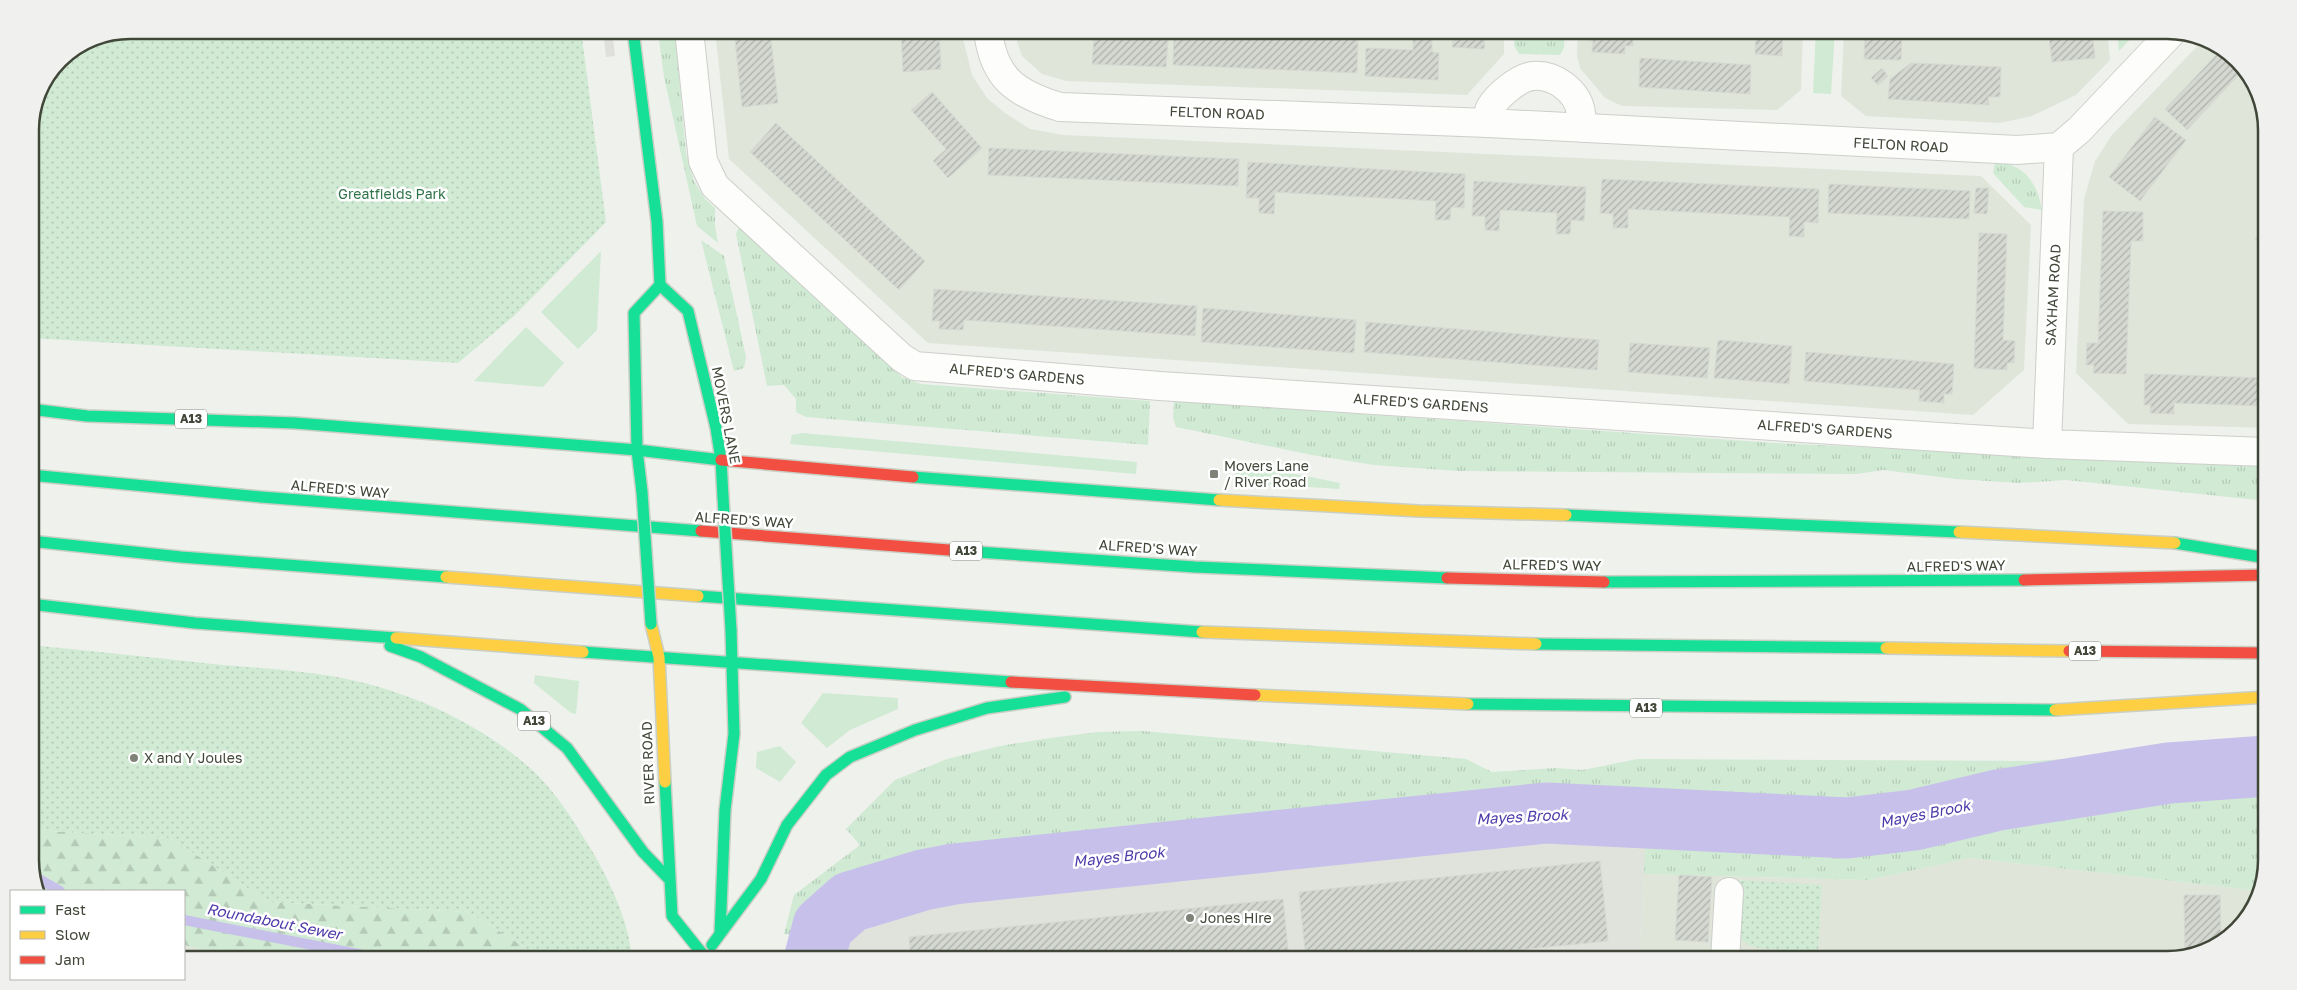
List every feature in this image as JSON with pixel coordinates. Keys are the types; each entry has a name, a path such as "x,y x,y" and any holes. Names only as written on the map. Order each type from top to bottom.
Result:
{"main road":[{"path":"634,39 657,222 660,285 634,313 637,450"},
{"name":"MOVERS LANE","path":"660,285 688,311 716,428 721,460 733,663"},
{"name":"A13","path":"39,411 87,416 295,423 637,450 721,460 1211,500 1419,511 1570,515 2160,541 2258,557"},
{"name":"RIVER ROAD","path":"637,450 642,492 651,624 659,658 668,878 672,916 699,951"},
{"name":"ALFRED'S WAY","path":"39,476 217,494 792,539 1203,567 1378,576 1680,582 1905,583 2258,575"},
{"name":"A13","path":"39,542 181,557 348,571 1200,632 1550,644 2258,653"},
{"name":"A13","path":"39,605 195,623 347,632 659,658 1123,689 1516,706 2054,710 2258,698"},
{"name":"A13","path":"347,632 421,656 520,709 567,748 643,852 668,878"},
{"path":"720,934 725,810 734,734 733,663"},
{"name":"RIVER ROAD","path":"709,951 761,879 787,825 826,775 850,757 915,730 988,708 1123,689"}],"street":[{"name":"ALFRED'S GARDENS","path":"690,39 703,161 715,186 902,358 915,366 1160,386 2046,444 2258,452"},
{"name":"FELTON ROAD","path":"991,39 998,65 1014,88 1033,99 1060,107 1488,123 2016,150 2059,146"},
{"path":"2059,146 2079,130 2165,39"},
{"path":"1488,123 1489,110 1499,96 1512,86 1532,76 1550,78 1566,86 1577,100 1581,112 1581,128"},
{"name":"SAXHAM ROAD","path":"2046,444 2059,146"},
{"path":"1725,951 1729,892"}],"shaded area":[{"path":"604,39 613,39 615,56 606,57"},
{"path":"716,39 963,39 972,75 987,98 1005,113 1030,129 1064,135 1981,176 2031,225 2024,370 1973,415 928,343 729,159"},
{"path":"1017,39 1504,39 1504,54 1467,95 1066,81 1042,74 1022,56"},
{"path":"1578,39 1803,39 1801,90 1777,110 1622,106 1605,98 1580,68 1577,56"},
{"path":"1844,39 2108,39 2110,60 2076,95 2032,116 2000,123 1866,116 1841,96"},
{"path":"2199,45 2213,51 2232,65 2246,84 2255,106 2258,124 2258,428 2128,424 2076,373 2084,199 2095,161 2112,135"},
{"path":"1511,840 1646,845 1640,951 832,951 837,936 858,920 954,900"},
{"path":"1970,858 2253,890 2246,906 2232,925 2207,942 2179,950 1640,951 1644,874 1868,880"},
{"path":"185,945 210,951 185,951"}],"green space":[{"name":"Greatfields Park","path":"124,39 582,39 606,222 514,316 458,363 39,339 39,124 42,106 54,79 65,65 84,51 101,44"},
{"path":"659,39 676,39 686,153 694,181 705,199 715,208 718,243 697,226 664,77"},
{"path":"1514,39 1564,39 1564,48 1560,55 1519,54 1514,45"},
{"path":"1816,39 1834,39 1831,94 1813,93"},
{"path":"2118,39 2130,39 2119,51"},
{"path":"1995,161 2014,166 2028,176 2037,191 2042,210 2024,207 1993,173"},
{"path":"739,227 902,377 921,384 1150,401 1148,445 806,417 796,412 796,399 784,385 767,386 736,234"},
{"path":"701,240 724,256 746,357 744,368 734,371"},
{"path":"601,251 597,330 578,349 541,312"},
{"path":"526,327 564,363 543,387 474,381"},
{"path":"1174,401 1775,443 2258,466 2258,500 2066,480 2019,483 1956,479 1883,470 1857,474 1458,471 1374,465 1312,455 1176,427 1173,418"},
{"path":"802,433 1137,462 1136,474 790,444 792,435"},
{"path":"1235,469 1281,471 1340,483 1339,489 1233,482"},
{"path":"39,646 331,676 385,689 438,709 487,736 510,752 531,769 552,792 590,848 607,879 621,912 631,951 531,951 469,912 269,902 170,838 39,831"},
{"path":"535,675 579,681 576,714 571,713 534,683"},
{"path":"823,693 898,698 898,709 850,730 827,748 801,723"},
{"path":"1142,731 1466,759 1492,772 1556,768 1583,770 1637,759 2036,761 2258,745 2258,866 2253,890 1970,858 1868,880 1644,874 1645,845 1511,840 954,900 858,920 855,889 822,905 802,936 784,934 794,895 860,845 846,829 895,780 947,759 1000,746 1098,732"},
{"path":"780,746 796,762 780,782 756,768 757,752"},
{"path":"39,831 170,838 269,902 469,912 531,951 210,951 185,945 185,890 44,890 39,866"},
{"path":"1738,880 1822,885 1818,951 1759,948 1748,944 1741,938 1737,930 1735,911"}],"building":[{"path":"735,39 771,39 778,103 742,107"},
{"path":"901,39 939,39 941,69 903,72"},
{"path":"1094,39 1168,40 1166,67 1092,64"},
{"path":"1174,39 1358,39 1357,73 1173,65"},
{"path":"1413,39 1432,39 1432,52 1439,53 1438,80 1365,76 1366,48 1413,50"},
{"path":"1453,39 1485,39 1484,49 1452,47"},
{"path":"1589,39 1633,39 1633,46 1625,46 1625,54 1592,52 1593,41 1589,41"},
{"path":"1756,39 1783,39 1782,56 1755,54"},
{"path":"1865,39 1902,39 1901,60 1864,59"},
{"path":"2049,39 2093,39 2095,58 2052,62"},
{"path":"2217,54 2232,65 2239,74 2187,130 2165,109"},
{"path":"1640,58 1751,65 1750,94 1639,87"},
{"path":"1911,63 2001,67 2000,97 1988,97 1989,105 1888,99 1890,79"},
{"path":"1882,68 1888,76 1878,85 1871,78"},
{"path":"932,92 982,148 948,178 933,161 946,149 911,110"},
{"path":"2155,117 2186,140 2140,201 2109,177"},
{"path":"776,123 925,261 899,290 750,152"},
{"path":"989,148 1239,159 1238,186 988,175"},
{"path":"1248,162 1465,174 1464,208 1451,207 1450,220 1435,220 1436,201 1275,192 1274,214 1259,213 1259,198 1246,198"},
{"path":"1602,179 1819,189 1818,223 1804,222 1804,237 1789,236 1790,217 1628,209 1628,228 1613,228 1613,214 1600,213"},
{"path":"1474,181 1586,187 1584,221 1571,220 1570,234 1556,234 1557,213 1500,210 1499,231 1485,230 1485,216 1472,216"},
{"path":"1829,184 1970,191 1969,219 1828,213"},
{"path":"1976,188 1989,188 1987,214 1974,213"},
{"path":"2103,211 2143,212 2143,241 2131,241 2126,374 2093,373 2094,365 2086,365 2087,343 2098,343"},
{"path":"1979,233 2007,234 2003,340 2015,341 2014,363 2007,363 2007,370 1974,368"},
{"path":"934,289 1197,306 1195,336 964,320 963,330 939,329 940,321 932,321"},
{"path":"1203,308 1356,320 1354,353 1201,342"},
{"path":"1366,322 1599,340 1597,370 1364,352"},
{"path":"1718,340 1792,346 1789,384 1714,378"},
{"path":"1630,343 1710,348 1707,378 1628,372"},
{"path":"1806,352 1954,364 1952,394 1944,394 1944,403 1919,401 1920,390 1804,381"},
{"path":"2145,374 2258,378 2258,406 2174,403 2174,414 2150,413 2151,405 2144,405"},
{"path":"1600,861 1608,941 1508,951 1305,951 1299,892"},
{"path":"1679,875 1712,877 1708,942 1675,940"},
{"path":"2184,895 2220,895 2221,934 2207,942 2185,949"},
{"name":"Jones Hire","path":"1283,899 1288,951 910,951 909,937"}],"waterway":[{"name":"Mayes Brook","path":"816,951 823,926 850,902 923,880 954,874 1546,813 1847,828 1914,820 1998,800 2169,773 2258,767"},
{"name":"Roundabout Sewer","path":"42,880 58,890"},
{"name":"Roundabout Sewer","path":"185,920 343,951"}],"traffic: fast":[{"path":"634,39 657,222 660,285 688,311 716,428 721,460 723,497"},
{"path":"642,492 637,450 634,313 660,285"},
{"path":"39,410 87,416 295,423 637,450 721,460"},
{"path":"39,476 261,497 701,531"},
{"path":"913,477 1219,500"},
{"path":"642,492 651,624"},
{"path":"723,497 731,630"},
{"path":"1566,515 1959,532"},
{"path":"39,542 181,557 446,577"},
{"path":"2175,543 2258,557"},
{"path":"962,551 1195,567 1447,578"},
{"path":"1604,582 2024,580"},
{"path":"698,596 1202,632"},
{"path":"39,605 195,623 396,638"},
{"path":"712,945 720,934 725,810 734,734 731,630"},
{"path":"1536,644 1886,648"},
{"path":"390,646 421,657 520,709 567,748 643,852 668,878"},
{"path":"583,652 1011,682"},
{"path":"720,934 761,879 787,825 826,775 850,757 915,730 987,708 1065,697"},
{"path":"1468,704 2055,710"},
{"path":"665,782 672,916 700,951"}],"traffic: slow":[{"path":"1219,500 1419,511 1566,515"},
{"path":"1959,532 2175,543"},
{"path":"446,577 698,596"},
{"path":"651,624 659,657 665,782"},
{"path":"1202,632 1536,644"},
{"path":"396,638 583,652"},
{"path":"1886,648 2069,651"},
{"path":"1255,695 1468,704"},
{"path":"2055,710 2258,698"}],"traffic: jam":[{"path":"721,460 913,477"},
{"path":"701,531 962,551"},
{"path":"2024,580 2258,575"},
{"path":"1447,578 1604,582"},
{"path":"2069,651 2258,653"},
{"path":"1011,682 1255,695"}],"place":[{"name":"Movers Lane / River Road","path":"1214,474"},
{"name":"X and Y Joules","path":"134,758"},
{"name":"Jones Hire","path":"1190,918"}]}
